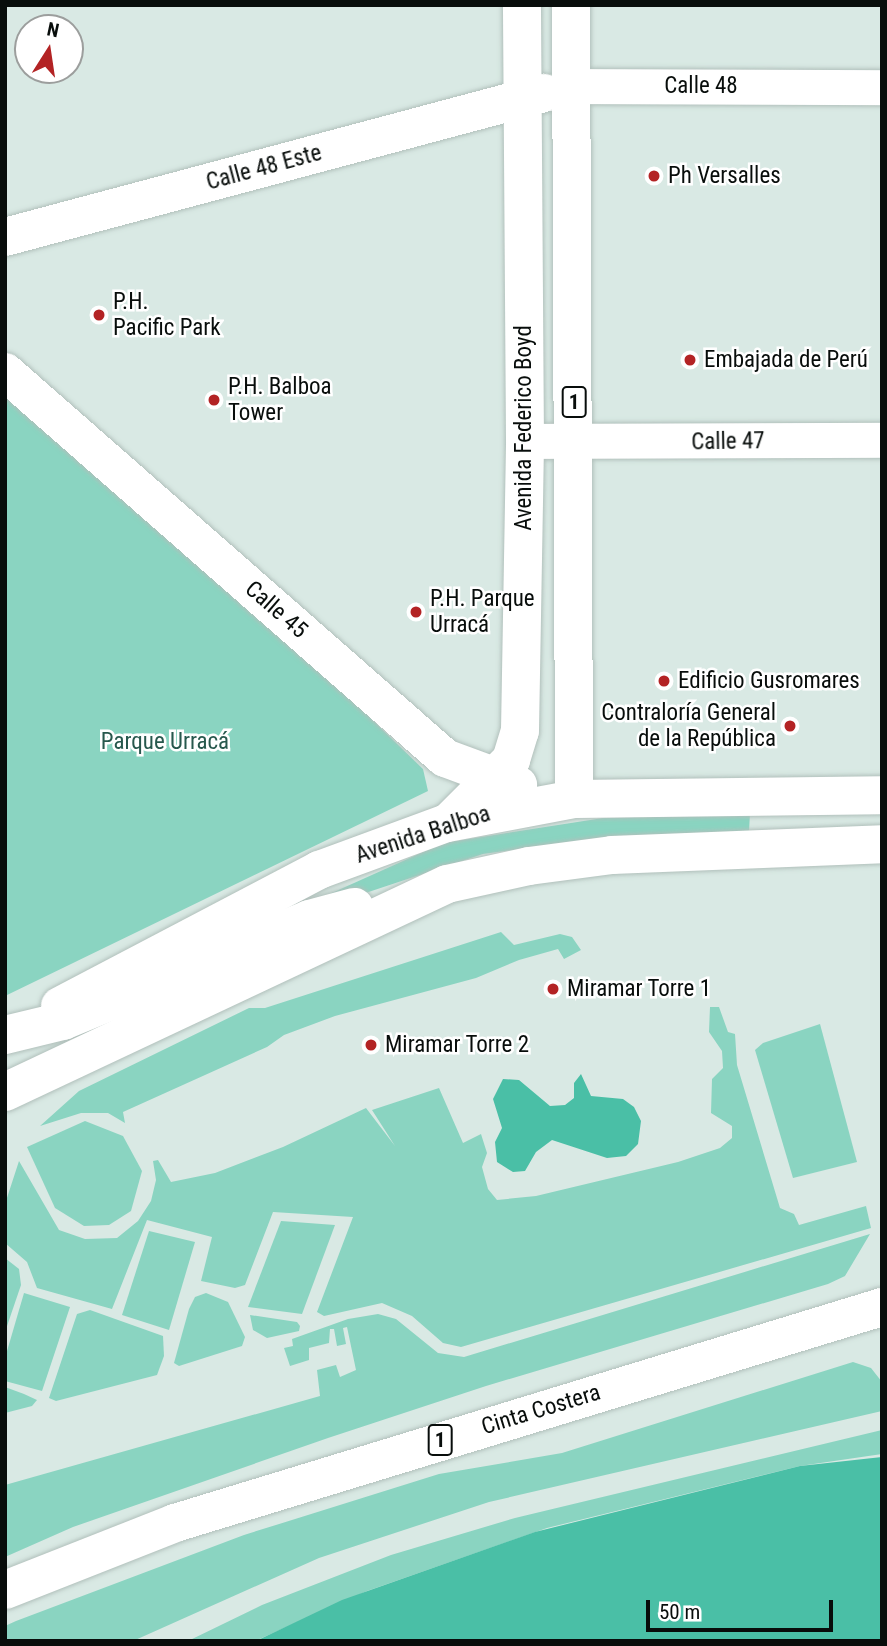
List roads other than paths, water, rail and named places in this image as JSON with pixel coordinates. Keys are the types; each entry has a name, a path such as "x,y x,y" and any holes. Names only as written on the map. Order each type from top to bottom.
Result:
{"main road":[{"name":"Avenida Federico Boyd","path":"447,823 505,794 520,731 524,441 522,5"},
{"name":"1","path":"571,5 575,799"},
{"name":"Calle 48","path":"522,99 573,86"},
{"name":"Calle 48 Este","path":"5,237 522,99"},
{"name":"Calle 45","path":"5,372 445,758 505,794 575,799"},
{"path":"575,799 882,795"},
{"name":"Avenida Balboa","path":"5,1035 319,870 447,823"},
{"path":"5,1035 63,1021 309,919 529,866 612,855 882,844"},
{"path":"5,1092 447,884"},
{"name":"Cinta Costera","path":"13,1584 175,1523 327,1474 882,1307"}],"street":[{"name":"Calle 48","path":"573,86 882,87"},
{"name":"Calle 47","path":"524,441 574,443 882,440"}],"place":[{"name":"Ph Versalles","path":"654,176"},
{"name":"P.H. Pacific Park","path":"99,315"},
{"name":"Embajada de Perú","path":"690,360"},
{"name":"P.H. Balboa Tower","path":"214,400"},
{"name":"P.H. Parque Urracá","path":"416,612"},
{"name":"Edificio Gusromares","path":"664,681"},
{"name":"Contraloría General de la República","path":"790,726"},
{"name":"Miramar Torre 1","path":"553,989"},
{"name":"Miramar Torre 2","path":"371,1045"}],"park label":[{"name":"Parque Urracá","path":"165,742"}]}
